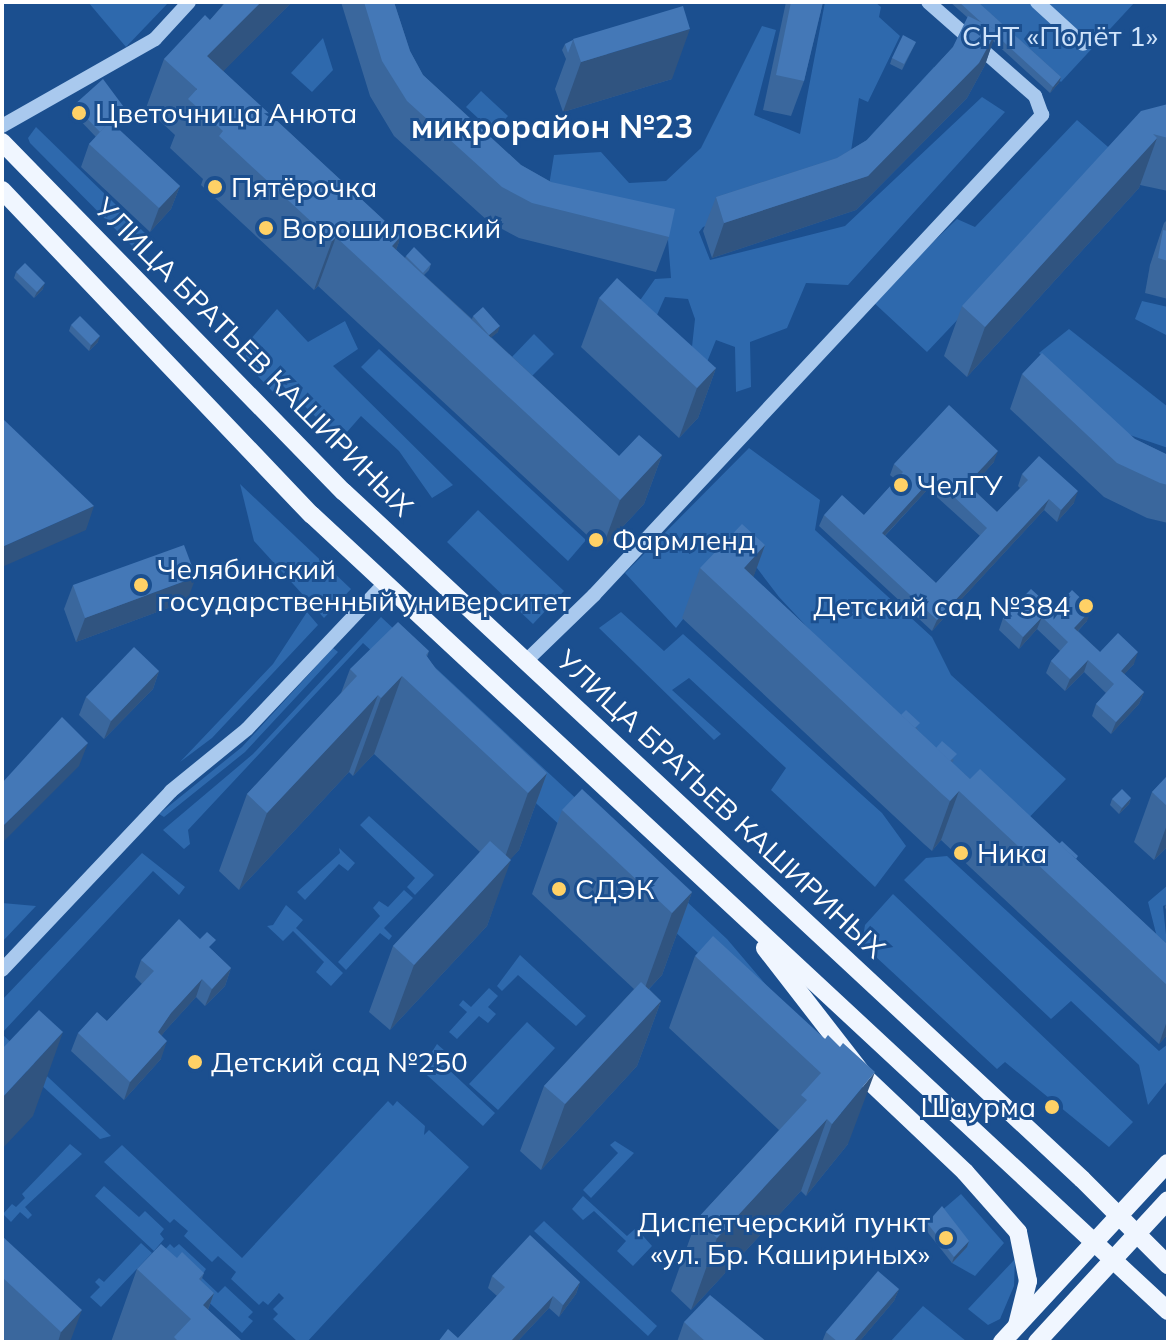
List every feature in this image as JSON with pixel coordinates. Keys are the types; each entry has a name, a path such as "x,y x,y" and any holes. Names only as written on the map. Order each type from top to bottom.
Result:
{"main road":[{"name":"УЛИЦА БРАТЬЕВ КАШИРИНЫХ","path":"2,142 283,432 1168,1265"},
{"path":"2,190 259,462 385,583 1168,1311"},
{"path":"734,908 847,1056 1018,1232 1028,1281 1017,1325"},
{"path":"1002,1342 1168,1163"},
{"path":"1037,1342 1168,1200"}],"street":[{"path":"2,126 155,39 189,2"},
{"path":"526,661 594,595 1042,115 1035,96 928,2"},
{"path":"1037,2 1083,44"},
{"path":"2,970 171,791 247,729 385,583"}],"green space":[{"path":"88,2 169,2 126,47"},
{"path":"825,2 875,2 881,7 879,17 900,36 868,102 859,98 850,158 934,67 941,73 854,167 816,189 703,227 699,232 710,260 845,226 982,97 1005,112 848,285 806,283 787,328 750,342 751,387 736,392 735,347 716,340 707,362 691,356 695,319 688,299 665,297 657,315 639,327 624,310 641,299 655,279 671,278 668,240 545,210 554,155 601,152 629,183 666,181 701,148 762,26 776,30 754,115 800,134"},
{"name":"СНТ «Полёт 1»","path":"972,2 1135,2 1061,82"},
{"path":"323,38 333,70 312,92 291,73"},
{"path":"481,91 508,116 493,132 466,107"},
{"path":"1077,120 1115,153 927,352 872,301 957,219 975,227"},
{"path":"36,127 150,238 137,251 30,143 28,138"},
{"path":"1142,301 1168,307 1168,336 1135,319"},
{"path":"277,309 308,342 345,321 358,349 333,366 453,485 432,498 399,451 361,416 340,440 291,393 274,393 246,364 246,357 249,341"},
{"path":"1069,329 1168,407 1168,448 1118,431 1039,353"},
{"path":"534,334 554,354 530,378 510,359"},
{"path":"379,349 586,540 568,561 361,367"},
{"path":"749,448 820,500 815,530 932,637 951,675 1066,779 1021,826 853,676 779,597 741,547 676,628 625,573"},
{"path":"240,484 351,589 324,618 254,541"},
{"path":"478,510 564,591 533,624 447,542"},
{"path":"307,612 318,625 212,738 180,762 273,664"},
{"path":"621,612 664,651 683,634 882,813 906,846 875,887 771,790 786,768 689,678 672,690 721,734 714,740 599,628"},
{"path":"381,617 727,939 834,1065 792,1040 363,643 188,830 190,844 184,849 163,830 253,754"},
{"path":"333,648 338,652 245,752 164,817 159,814 242,747"},
{"path":"369,816 434,875 415,895 407,887 415,878 360,825"},
{"path":"339,848 355,863 348,871 339,864 305,900 297,892 340,853"},
{"path":"142,853 185,887 179,895 153,871 2,1033 2,1000"},
{"path":"947,856 1159,1051 1168,1044 1168,1080 1148,1105 1139,1065 1071,1001 1051,1019 904,880 926,858"},
{"path":"1168,885 1168,904 1163,906 1168,954 1160,949 1148,902"},
{"path":"404,890 413,898 384,928 392,936 389,940 380,933 346,970 338,962 380,916 373,908 379,901 388,907"},
{"path":"893,894 1133,1122 1109,1147 1005,1062 997,1069 862,944 865,925"},
{"path":"2,903 36,906 2,942"},
{"path":"286,905 303,920 296,928 343,973 331,986 316,972 324,962 293,931 283,941 267,926 273,925"},
{"path":"520,955 586,1016 576,1026 518,975 502,991 497,986"},
{"path":"489,988 498,996 488,1007 496,1014 488,1023 479,1016 457,1039 449,1032 467,1012 459,1005 463,1000 471,1007"},
{"path":"527,1022 555,1048 498,1110 469,1084"},
{"path":"2,1034 111,1136 100,1139 2,1049"},
{"path":"437,1044 454,1059 447,1068 495,1113 483,1126 417,1066 423,1066"},
{"path":"388,1101 393,1106 397,1101 425,1126 424,1135 429,1130 469,1167 307,1342 298,1342 273,1319 278,1314 273,1309 284,1298 279,1293 268,1305 263,1301 259,1305 231,1279 236,1272 218,1256 212,1262 184,1236 188,1231 174,1219 170,1223 104,1162 122,1145 242,1258"},
{"path":"615,1141 634,1153 591,1198 583,1190 618,1153 610,1145"},
{"path":"70,1144 82,1154 25,1207 32,1215 28,1219 20,1212 11,1222 3,1214 12,1204 16,1207 25,1198 22,1194"},
{"path":"104,1186 139,1217 145,1211 164,1229 160,1234 164,1239 154,1251 95,1196"},
{"path":"961,1194 1004,1243 975,1276 952,1263 940,1212"},
{"path":"583,1196 627,1236 636,1228 652,1246 633,1266 617,1251 626,1241 594,1211 583,1220 572,1209"},
{"path":"544,1221 657,1326 648,1336 534,1231"},
{"path":"141,1243 152,1253 101,1307 90,1297 100,1287 95,1282 99,1278 104,1282"},
{"path":"170,1244 174,1248 179,1244 206,1269 201,1277 218,1293 225,1286 253,1312 248,1317 253,1321 242,1333 159,1256"},
{"path":"1015,1259 1014,1286 1000,1319 988,1325 968,1309"},
{"path":"923,1306 966,1341 890,1342"}],"building":[{"path":"226,2 261,2 207,56 401,236 392,246 619,456 639,435 662,455 620,500 336,237 332,241 219,136 223,131 188,99 197,89 164,59 205,15 210,20"},
{"path":"364,2 394,2 410,51 423,75 521,165 551,182 675,209 669,237 532,203 502,187 407,101 382,61"},
{"path":"791,2 823,2 804,81 776,75"},
{"path":"959,2 978,2 1061,77 1053,87 996,35 997,30 982,23"},
{"path":"683,6 690,29 581,62 573,39"},
{"path":"968,16 997,30 979,63 868,176 724,223 716,197 837,158 867,140 953,47"},
{"path":"903,35 916,42 904,64 892,58"},
{"path":"573,40 568,53 565,44"},
{"path":"103,79 129,114 115,126 110,121 100,132 74,105"},
{"path":"1168,104 1168,138 1153,134 1157,138 985,327 962,306 1141,111"},
{"path":"110,121 180,186 159,208 89,144"},
{"path":"1163,230 1168,231 1168,261 1158,258"},
{"path":"414,247 431,264 423,273 406,256"},
{"path":"25,263 45,283 37,292 16,272"},
{"path":"617,278 716,368 697,388 599,298"},
{"path":"483,307 500,326 489,335 473,316"},
{"path":"80,316 100,336 91,345 71,325"},
{"path":"1042,353 1135,439 1168,455 1168,485 1117,463 1022,374"},
{"path":"949,405 998,451 967,484 997,512 1028,480 1022,474 1039,456 1078,491 1061,510 1049,499 937,620 824,515 842,495 864,515 903,472 894,464","holes":["933,477 987,528 936,583 882,533"]},
{"path":"2,418 94,506 2,547"},
{"path":"742,524 765,545 744,568 970,779 980,769 1168,945 1168,986 959,791 950,801 942,794 700,568"},
{"path":"184,545 196,577 85,618 73,585"},
{"path":"1031,589 1054,610 1072,590 1092,609 1074,628 1100,652 1118,633 1138,652 1121,671 1144,692 1116,722 1096,704 1114,684 1088,660 1070,679 1051,661 1068,642 1042,617 1023,637 1003,618"},
{"path":"398,622 429,651 426,655 436,669 547,773 528,793 402,676 381,698 378,695 267,813 247,794 357,676 350,669"},
{"path":"134,647 159,671 111,721 86,697"},
{"path":"906,710 920,723 915,728 901,715"},
{"path":"62,717 88,743 4,825 2,783"},
{"path":"942,741 957,754 950,761 936,748"},
{"path":"1168,775 1168,807 1152,792"},
{"path":"582,789 692,892 672,913 562,810"},
{"path":"1122,789 1131,798 1122,808 1112,799"},
{"path":"490,841 511,860 414,965 393,946"},
{"path":"1062,841 1078,856 1076,859 1059,844"},
{"path":"179,919 200,939 207,932 216,940 209,947 231,968 212,989 202,979 171,1013 158,1032 167,1041 130,1082 78,1033 97,1012 107,1021 154,971 141,960"},
{"path":"713,936 825,1039 828,1035 840,1047 843,1043 875,1072 832,1124 827,1119 717,1238 697,1219 807,1100 801,1095 821,1073 695,956"},
{"path":"641,982 661,1001 565,1104 544,1086"},
{"path":"39,1010 63,1032 2,1098 2,1049"},
{"name":"Диспетчерский пункт «ул. Бр. Кашириных»","path":"942,1206 969,1241 954,1257 927,1223"},
{"path":"530,1235 580,1282 563,1305 553,1296 510,1342 438,1342 448,1329 458,1338 505,1287 492,1276"},
{"path":"2,1236 82,1310 61,1332 2,1277"},
{"path":"161,1244 177,1258 182,1252 204,1273 199,1279 214,1293 203,1305 240,1342 179,1342 174,1337 191,1319 137,1269"},
{"path":"878,1271 899,1289 853,1342 838,1342 826,1332"},
{"path":"710,1295 767,1342 706,1342 684,1322"}],"place":[{"name":"Цветочница Анюта","path":"79,113"},
{"name":"Пятёрочка","path":"215,187"},
{"name":"Ворошиловский","path":"266,228"},
{"name":"ЧелГУ","path":"901,485"},
{"name":"Фармленд","path":"596,540"},
{"name":"Челябинский государственный университет","path":"141,585"},
{"name":"Детский сад №384","path":"1086,606"},
{"name":"Ника","path":"961,853"},
{"name":"СДЭК","path":"559,889"},
{"name":"Детский сад №250","path":"195,1062"},
{"name":"Шаурма","path":"1052,1107"},
{"name":"Диспетчерский пункт «ул. Бр. Кашириных»","path":"946,1238"}],"district":[{"name":"микрорайон №23","path":"552,126"}]}
